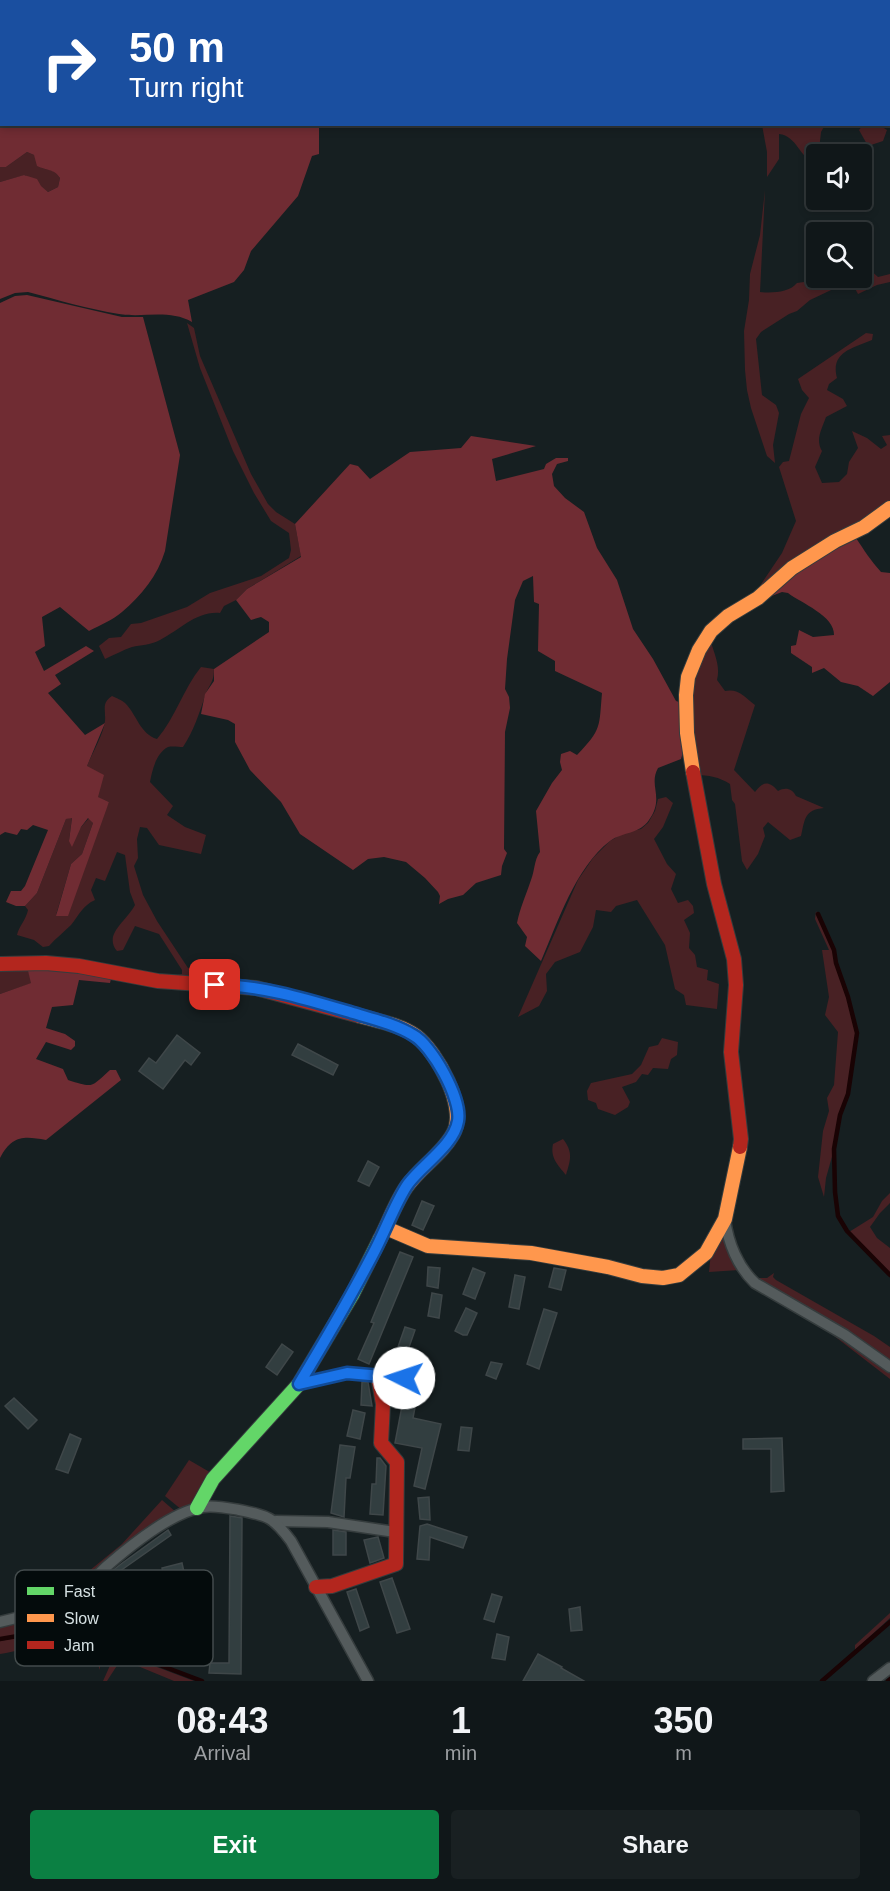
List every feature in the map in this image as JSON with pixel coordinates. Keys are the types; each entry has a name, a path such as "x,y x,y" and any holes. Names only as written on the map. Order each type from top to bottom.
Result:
{"street":[{"path":"386,1228 414,1242 428,1246 531,1253 608,1267 642,1276 663,1278 679,1275 706,1252 725,1219 738,1164 741,1139 732,1052 736,985 734,958 714,884 694,781 687,733 688,677 705,640 711,631 728,616 758,598 792,568 834,541 864,527 890,508"},
{"path":"0,964 46,963 80,966 158,981 255,988 392,1025 415,1035 430,1050 455,1096 458,1121 453,1134 407,1186 348,1302 299,1384 213,1479 197,1508"},
{"path":"725,1219 727,1232 743,1272 755,1283 845,1335 890,1367"},
{"path":"299,1384 347,1373 404,1378"},
{"path":"316,1587 332,1586 391,1568 396,1564 397,1462 381,1443 383,1404 378,1376"},
{"path":"103,1570 168,1520 205,1506 262,1514 276,1521 328,1522 395,1532"},
{"path":"276,1521 291,1541 368,1681"},
{"path":"0,1622 15,1618"},
{"path":"873,1681 890,1668"}],"shaded area":[{"path":"0,126 319,126 319,154 312,156 298,196 251,251 244,270 234,282 188,300 192,322 174,316 107,312 28,292 15,293 0,299 0,182 24,175 37,179 48,192 58,187 60,178 52,171 37,166 34,155 27,152 6,167 0,167"},
{"path":"762,126 824,126 820,144 806,144 806,157 790,139 779,134 779,159 767,177 767,152"},
{"path":"862,126 881,126 887,130 883,141 867,144 859,130"},
{"path":"27,152 34,155 42,168 50,169 60,178 58,187 48,192 25,175 0,182 0,167 6,167"},
{"path":"765,190 760,292 785,291 797,283 806,282 806,288 835,288 810,300 797,311 761,332 756,339 762,395 776,405 779,413 773,445 775,463 767,456 751,408 745,370 744,331 750,274 760,235"},
{"path":"872,272 878,277 890,274 890,282 872,287"},
{"path":"855,288 871,288 858,294"},
{"path":"27,295 122,317 143,317 180,455 165,551 153,577 142,592 118,615 89,631 60,607 42,617 45,646 35,652 44,671 86,646 94,651 55,675 61,684 48,693 85,735 105,723 87,766 104,775 98,797 109,802 68,916 56,916 71,864 82,854 93,823 88,818 72,847 69,841 72,818 66,819 37,893 25,906 16,906 6,902 11,891 21,891 25,886 48,830 33,825 27,830 21,829 17,835 5,832 0,835 0,303 15,296"},
{"path":"187,323 194,328 200,356 251,474 268,504 295,524 301,556 247,589 236,600 224,606 220,613 203,615 160,640 132,647 105,659 99,646 109,638 121,637 131,624 141,623 187,607 210,593 261,576 289,558 291,550 289,533 271,521 233,451 200,368"},
{"path":"866,333 873,334 872,340 845,352 837,362 837,378 829,384 827,390 843,399 847,406 826,417 819,438 822,451 815,467 822,483 839,482 847,474 849,462 858,448 852,431 867,438 881,449 887,445 882,436 890,435 890,505 753,596 782,553 796,521 779,467 783,462 789,461 801,414 809,398 802,390 798,379"},
{"path":"471,436 536,446 492,459 496,481 544,469 546,464 556,458 568,458 568,461 557,464 552,474 554,486 565,498 584,512 597,548 617,580 633,629 676,701 682,703 685,745 681,759 658,768 655,774 656,805 654,812 641,828 610,841 587,866 569,896 541,961 525,946 527,937 517,923 540,852 536,811 562,770 561,754 570,751 577,755 595,733 598,727 602,693 555,671 555,661 538,651 539,604 534,602 533,576 523,581 515,600 507,659 505,689 509,697 510,708 505,732 504,849 507,853 501,875 476,883 463,895 439,904 438,892 406,862 384,857 368,859 353,870 300,834 281,802 250,770 235,742 235,724 228,720 201,714 205,694 214,681 214,669 269,632 269,622 261,617 251,620 236,600 247,589 301,557 295,524 350,464 358,466 370,479 410,452 461,448"},
{"path":"856,538 881,572 890,573 890,682 873,696 858,686 841,682 824,668 812,673 812,667 791,653 791,646 796,645 799,630 813,637 834,635 833,628 823,616 788,593 782,592 764,599 809,560"},
{"path":"710,637 717,664 717,680 725,691 738,692 755,705 734,770 755,792 763,784 768,784 778,791 790,790 796,796 824,808 809,813 801,836 790,840 768,822 763,828 765,836 758,854 747,870 742,861 735,804 732,800 730,784 714,777 695,775 689,692"},
{"path":"201,667 214,669 214,674 193,728 183,747 168,747 160,753 150,782 173,806 167,815 185,827 206,835 201,854 159,845 147,828 140,827 137,839 138,858 134,866 143,895 188,968 230,980 160,979 182,974 182,970 159,934 135,926 123,950 117,951 113,945 114,933 135,905 130,892 125,855 117,852 105,881 96,878 91,890 95,900 84,908 71,925 49,946 43,947 34,940 17,935 27,914 28,910 25,906 37,893 66,819 72,817 69,841 89,818 93,823 82,854 71,864 56,915 109,802 97,797 87,766 104,726 106,701 112,696 124,702 143,729 151,737 157,739"},
{"path":"666,797 673,803 663,827 654,839 667,864 676,874 671,889 678,903 688,900 693,906 694,913 684,920 690,933 689,948 695,955 697,967 708,970 707,980 719,984 717,1009 686,1005 684,995 675,989 665,945 637,900 616,906 611,912 596,910 593,927 580,952 555,962 546,974 547,991 539,1006 518,1017 578,880 593,858 610,841 624,833 641,829 648,823 655,811 658,799"},
{"path":"816,911 834,950 835,964 847,997 856,1033 847,1093 840,1114 824,1197 818,1177 823,1131 829,1111 827,1098 834,1085 838,1032 825,1015 829,997 822,950 829,950 815,919"},
{"path":"27,967 32,983 0,994 0,969"},
{"path":"27,967 112,975 110,983 79,980 73,1005 52,1007 46,1028 65,1034 75,1041 75,1046 71,1050 46,1042 36,1059 63,1069 68,1080 87,1085 95,1083 110,1070 116,1070 121,1080 46,1140 19,1139 9,1145 0,1158 0,994 31,983"},
{"path":"662,1038 678,1042 677,1055 671,1059 668,1069 653,1068 648,1075 642,1074 636,1082 622,1087 630,1102 628,1107 615,1115 598,1109 596,1103 588,1100 587,1091 591,1083 632,1074 641,1065 649,1047 658,1045"},
{"path":"563,1139 570,1156 566,1175 555,1161 553,1153 553,1144"},
{"path":"890,1193 890,1203 870,1227 877,1238 890,1248 890,1274 849,1232 873,1217 882,1201"},
{"path":"724,1231 739,1270 709,1272 711,1252"},
{"path":"774,1273 773,1277 776,1280 890,1347 890,1364 758,1278 767,1278"},
{"path":"807,1315 867,1354 890,1372 890,1379"},
{"path":"189,1460 213,1474 195,1506 182,1510 165,1496"},
{"path":"162,1500 177,1513 100,1570 90,1570 122,1544"},
{"path":"890,1613 890,1618 855,1650 855,1645"},
{"path":"15,1624 15,1636 0,1639 0,1628"},
{"path":"15,1638 15,1651 0,1654 0,1641"},
{"path":"110,1666 117,1666 107,1681 103,1681"},
{"path":"138,1666 154,1666 194,1681 174,1681"}],"building":[{"path":"177,1035 200,1053 191,1065 185,1060 163,1089 139,1071 149,1058 156,1063"},
{"path":"298,1044 338,1065 333,1075 292,1055"},
{"path":"368,1161 379,1167 369,1186 358,1181"},
{"path":"422,1201 434,1206 423,1230 412,1225"},
{"path":"400,1252 413,1257 369,1364 358,1359"},
{"path":"428,1267 440,1268 438,1288 427,1286"},
{"path":"473,1268 485,1273 475,1299 463,1294"},
{"path":"554,1268 566,1270 561,1290 549,1287"},
{"path":"515,1275 525,1277 519,1309 509,1307"},
{"path":"432,1293 442,1295 439,1318 428,1316"},
{"path":"466,1308 477,1313 467,1335 463,1335 455,1331"},
{"path":"544,1309 557,1313 539,1369 527,1364"},
{"path":"405,1327 415,1330 408,1350 398,1347"},
{"path":"282,1344 293,1352 277,1375 266,1367"},
{"path":"491,1362 502,1364 496,1379 486,1375"},
{"path":"362,1382 368,1382 372,1406 361,1405"},
{"path":"406,1385 419,1386 413,1418 441,1424 425,1489 414,1486 422,1448 395,1443"},
{"path":"14,1398 37,1420 28,1429 5,1406"},
{"path":"353,1410 365,1413 360,1439 347,1436"},
{"path":"461,1427 472,1428 469,1451 458,1450"},
{"path":"70,1434 81,1439 68,1473 56,1469"},
{"path":"782,1438 784,1491 771,1492 771,1449 743,1449 743,1439"},
{"path":"340,1445 355,1447 350,1478 346,1478 344,1517 331,1513"},
{"path":"377,1458 380,1458 386,1466 383,1515 370,1514 372,1484 376,1484"},
{"path":"429,1497 430,1520 420,1519 418,1498"},
{"path":"230,1516 242,1518 241,1674 209,1673 210,1666 213,1666 213,1663 229,1663"},
{"path":"427,1524 467,1537 463,1548 430,1537 429,1560 417,1559 420,1526"},
{"path":"168,1530 171,1535 121,1570 114,1570"},
{"path":"333,1530 346,1532 346,1555 333,1555"},
{"path":"378,1537 384,1558 370,1563 364,1540"},
{"path":"182,1563 184,1570 162,1570 162,1568"},
{"path":"392,1578 410,1629 397,1633 380,1582"},
{"path":"356,1589 369,1627 360,1631 347,1592"},
{"path":"492,1594 502,1597 494,1622 484,1619"},
{"path":"580,1607 582,1630 571,1631 569,1609"},
{"path":"497,1634 509,1637 505,1660 492,1658"},
{"path":"538,1654 562,1667 584,1681 523,1681"}],"waterway":[{"path":"818,914 834,950 857,1033 848,1094 840,1115 834,1149 838,1216 847,1231 890,1275"},
{"path":"822,1681 890,1622"},
{"path":"0,1639 15,1636"},
{"path":"162,1666 202,1681"}],"traffic: fast":[{"path":"197,1508 213,1479 299,1384 352,1295 380,1239"}],"traffic: slow":[{"path":"693,772 687,733 688,677 699,650 711,631 728,616 758,598 792,568 835,541 864,527 890,508"},
{"path":"360,1016 389,1024 416,1036 433,1054 441,1067 457,1110 457,1123 453,1134 407,1186 380,1239"},
{"path":"386,1228 428,1246 531,1253 608,1267 642,1276 663,1278 679,1275 706,1253 725,1219 740,1147"}],"traffic: jam":[{"path":"693,772 714,884 734,959 736,985 731,1052 740,1147"},
{"path":"0,964 46,963 79,966 158,981 256,988 360,1016"},
{"path":"316,1587 332,1586 396,1564 397,1462 381,1443 383,1404 378,1376"}],"route":[{"path":"215,985 255,988 275,993 392,1025 415,1035 430,1050 455,1096 458,1121 453,1134 407,1186 352,1295 299,1384 347,1373 404,1378"}]}
